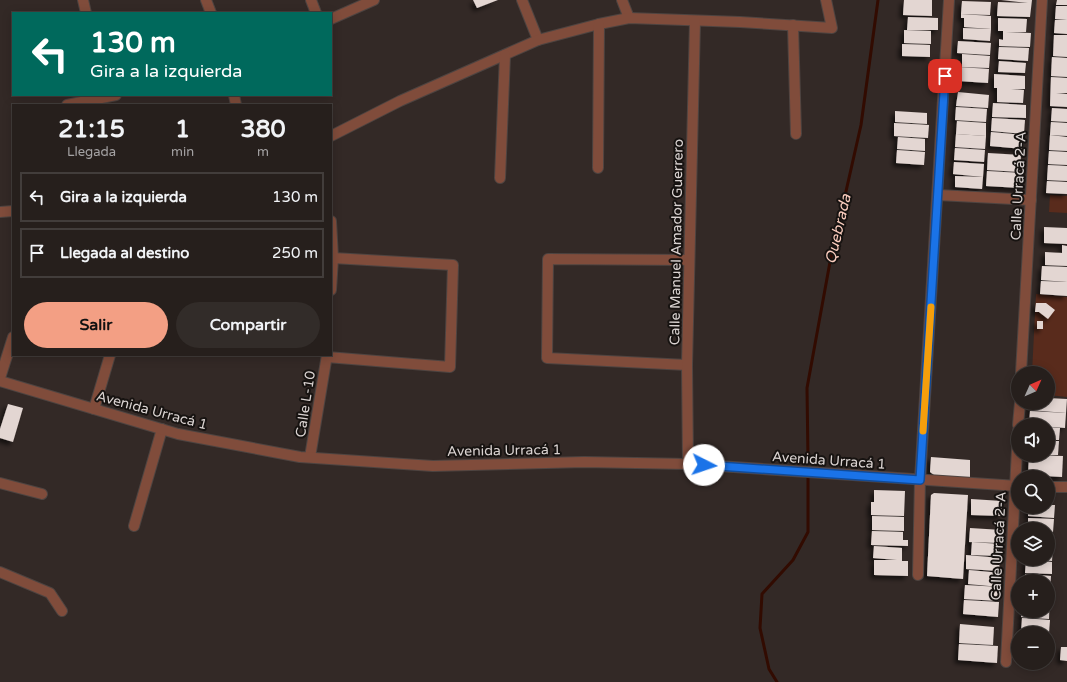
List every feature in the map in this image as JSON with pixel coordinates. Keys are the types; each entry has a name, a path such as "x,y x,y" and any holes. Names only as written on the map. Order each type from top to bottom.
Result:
{"street":[{"path":"84,0 86,12"},
{"path":"206,0 211,12"},
{"path":"311,0 316,12"},
{"path":"332,19 374,0"},
{"path":"522,0 538,40"},
{"path":"622,0 629,18"},
{"path":"332,135 400,101 538,40 599,24 629,18 695,20 832,28 826,0"},
{"path":"918,575 920,480 949,0"},
{"name":"Calle Urracá 2-A","path":"1021,366 1042,0"},
{"name":"Calle Manuel Amador Guerrero","path":"688,464 687,365 695,20"},
{"path":"598,168 599,24"},
{"path":"793,26 796,134"},
{"path":"500,178 505,55"},
{"path":"71,104 96,97 106,96"},
{"path":"938,195 1031,200"},
{"path":"0,212 12,211"},
{"path":"332,240 332,274"},
{"path":"327,356 450,367 453,265 333,258"},
{"path":"687,365 547,358 548,259 689,260"},
{"path":"0,380 12,340"},
{"path":"94,409 110,356"},
{"name":"Calle L-10","path":"310,457 327,356"},
{"name":"Avenida Urracá 1","path":"0,380 162,429 208,440 300,457 433,466 584,462 688,464 1011,486"},
{"path":"134,526 162,429"},
{"path":"0,483 42,494"},
{"path":"1055,487 1067,487"},
{"name":"Calle Urracá 2-A","path":"1006,662 1014,514"},
{"path":"0,572 50,593 62,611"}],"shaded area":[{"path":"1050,195 1067,196 1067,213 1049,212"},
{"path":"1036,294 1067,297 1067,397 1055,396 1055,366 1032,366"}],"building":[{"path":"473,0 498,0 477,8"},
{"path":"904,0 932,0 932,16 903,15"},
{"path":"1001,0 1032,0 1030,17 997,16 998,2 1028,3"},
{"path":"1057,0 1067,0 1067,5 1056,5"},
{"path":"962,1 991,2 990,15 961,14"},
{"path":"1056,6 1067,6 1067,20 1055,19"},
{"path":"961,14 991,16 991,29 964,27 964,18 961,18"},
{"path":"908,17 938,18 938,30 907,30"},
{"path":"998,18 1027,19 1026,32 1006,32 1031,33 1030,47 999,46 999,39 1003,40 1003,31 998,31"},
{"path":"1055,20 1067,20 1067,34 1054,33"},
{"path":"963,28 991,29 990,41 963,39"},
{"path":"904,30 931,31 931,44 904,43"},
{"path":"1054,35 1067,35 1067,57 1053,56"},
{"path":"958,41 991,43 990,55 957,53"},
{"path":"902,44 930,45 930,57 902,56"},
{"path":"999,47 1029,48 1028,61 998,59"},
{"path":"962,54 990,56 989,68 962,67"},
{"path":"1052,57 1067,58 1067,77 1051,76"},
{"path":"999,61 1026,63 1025,73 998,72"},
{"path":"959,67 989,69 988,83 958,81"},
{"path":"994,74 1025,76 1025,89 1011,89 1024,90 1023,103 997,102 997,88 994,88"},
{"path":"1051,77 1067,78 1067,93 1056,93 1067,94 1067,107 1050,106"},
{"path":"958,92 989,95 988,108 956,106"},
{"path":"993,103 1026,105 1026,118 992,117"},
{"path":"956,107 987,109 986,122 955,120"},
{"path":"1052,108 1067,109 1067,122 1051,121"},
{"path":"895,111 927,113 927,124 895,122"},
{"path":"992,118 1025,120 1024,134 991,131"},
{"path":"957,121 986,123 986,136 956,134"},
{"path":"1051,122 1067,123 1067,136 1050,135"},
{"path":"894,123 929,125 928,138 894,136"},
{"path":"991,132 1024,135 1023,149 990,146"},
{"path":"956,134 986,136 985,149 955,147"},
{"path":"1050,135 1067,137 1067,151 1049,150"},
{"path":"898,137 925,139 925,151 897,149"},
{"path":"955,148 985,150 984,162 954,160"},
{"path":"897,150 925,152 924,165 896,163"},
{"path":"1049,151 1067,152 1067,165 1048,164"},
{"path":"988,153 1021,155 1020,172 987,170"},
{"path":"954,162 984,164 983,177 953,174"},
{"path":"1048,165 1067,166 1067,181 1047,180"},
{"path":"987,171 1021,173 1020,188 986,186"},
{"path":"955,176 983,177 982,189 955,187"},
{"path":"1047,181 1067,182 1067,194 1046,193"},
{"path":"1044,227 1067,228 1067,244 1044,243"},
{"path":"1062,245 1067,246 1067,266 1045,265 1045,252 1062,253"},
{"path":"1042,266 1067,267 1067,282 1041,280"},
{"path":"1041,281 1067,282 1067,296 1040,294"},
{"path":"1036,303 1046,303 1055,310 1048,319 1039,312 1035,312"},
{"path":"1037,321 1043,321 1043,329 1037,329"},
{"path":"1055,398 1067,399 1066,413 1030,410 1055,410"},
{"path":"8,404 23,408 13,442 0,438 0,429"},
{"path":"1030,411 1066,413 1065,428 1055,427 1055,418 1030,418"},
{"path":"1055,428 1060,428 1059,440 1055,440"},
{"path":"1055,441 1059,441 1058,455 1055,455"},
{"path":"1055,456 1063,456 1062,477 1055,477 1055,470 1028,470 1029,462 1055,462"},
{"path":"931,457 970,460 970,478 934,475 930,472"},
{"path":"874,490 905,491 904,516 871,515 871,502 874,502"},
{"path":"934,493 968,495 963,579 927,576 931,495"},
{"path":"971,499 1002,501 1002,516 971,515"},
{"path":"1028,514 1054,514 1054,518 1028,516"},
{"path":"872,516 904,517 904,531 872,530"},
{"path":"1028,518 1054,519 1054,522 1028,522"},
{"path":"970,528 1002,530 1001,543 969,542"},
{"path":"872,531 903,532 903,540 908,540 908,546 871,545"},
{"path":"972,542 999,544 999,556 971,555"},
{"path":"874,546 902,548 902,561 908,561 908,576 874,575 874,560 897,560 873,558"},
{"path":"966,555 1000,558 999,571 966,569"},
{"path":"1026,566 1052,566 1052,574 1025,573"},
{"path":"969,570 1001,573 1000,587 968,584"},
{"path":"965,585 1000,587 999,601 964,599"},
{"path":"964,600 999,602 998,617 963,614"},
{"path":"1022,618 1050,620 1050,626 1021,626"},
{"path":"960,624 994,627 993,645 959,643"},
{"path":"959,644 998,646 997,663 958,660"},
{"path":"1061,647 1067,647 1067,661 1060,660"}],"waterway":[{"name":"Quebrada","path":"808,459 807,388 830,262 861,125 878,0"},
{"name":"Quebrada","path":"777,682 769,669 760,628 762,594 793,560 808,532 808,477"}],"slow traffic":[{"path":"923,431 931,307"}],"route":[{"path":"704,465 920,480 945,76"}]}
